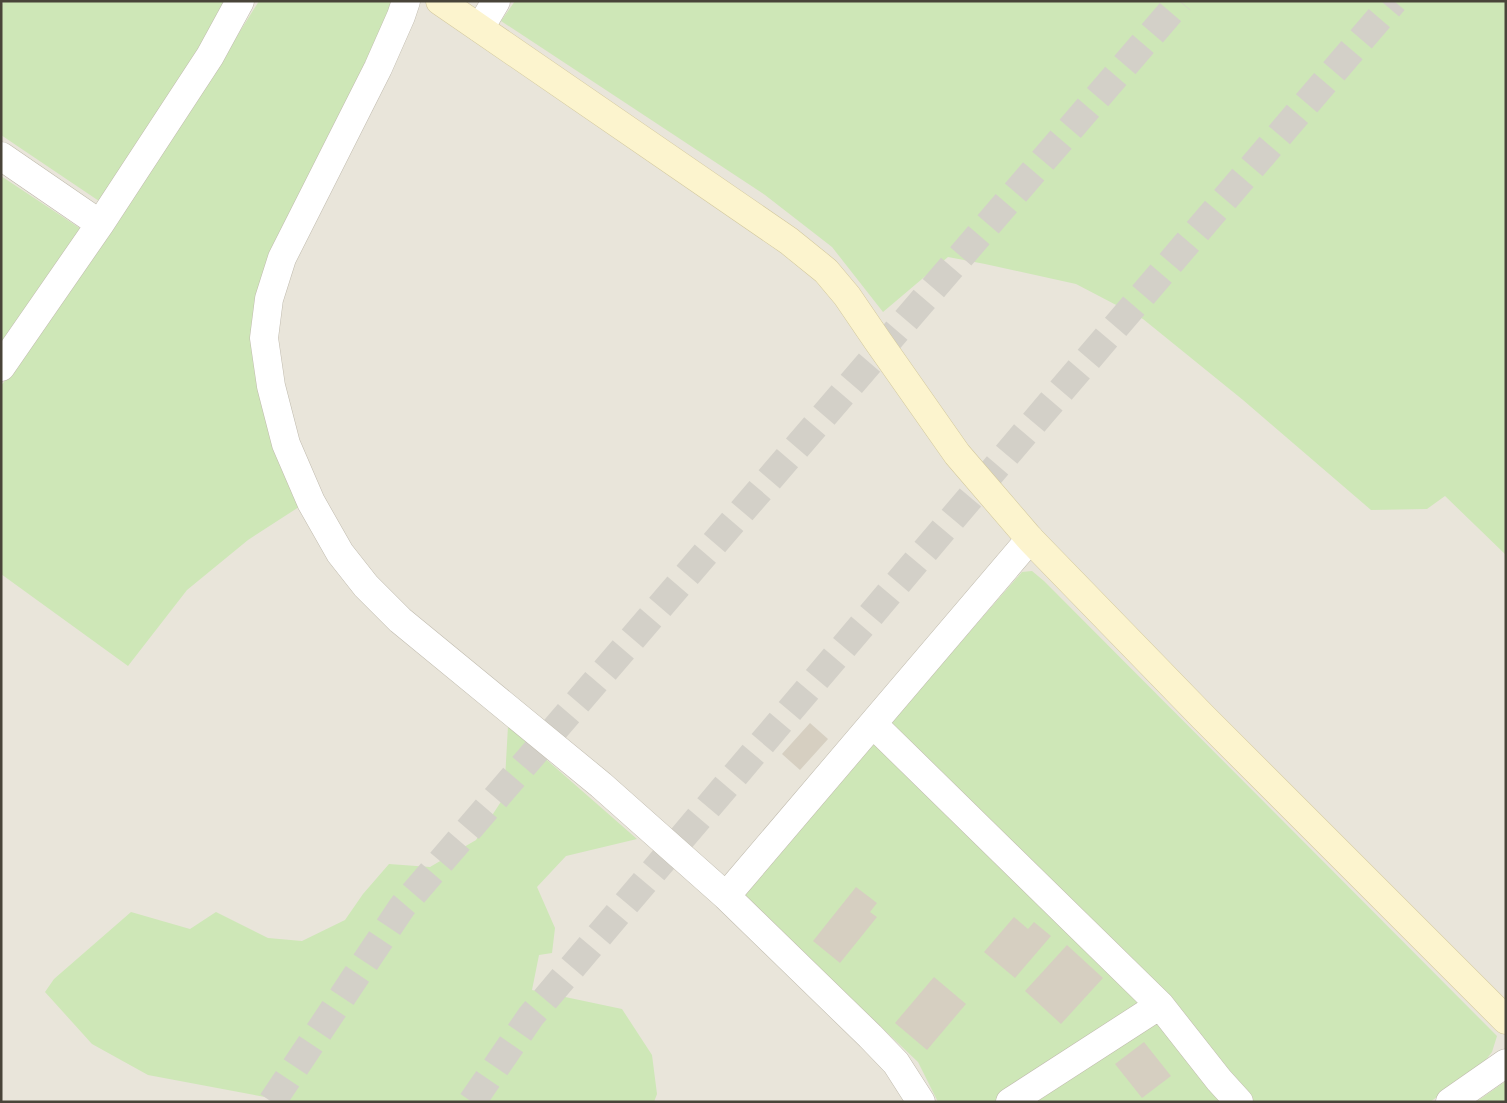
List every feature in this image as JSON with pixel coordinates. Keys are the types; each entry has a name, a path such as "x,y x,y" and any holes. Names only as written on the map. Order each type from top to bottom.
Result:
{"street":[{"path":"1,367 100,224 210,56 240,1"},
{"path":"406,1 378,68 282,258 269,299 264,338 271,386 286,444 310,502 340,554 366,586 400,620 601,785 726,896 896,1063 921,1102"},
{"path":"440,1 789,241 826,271 848,296 957,454 1030,539 1210,724 1506,1020"},
{"path":"480,28 496,1"},
{"path":"1,156 100,224"},
{"path":"726,896 1030,539"},
{"path":"873,724 1160,1006 1239,1102"},
{"path":"1010,1102 1160,1006"},
{"path":"1450,1102 1506,1062"}],"shaded area":[{"path":"1,1 1506,1 1506,1102 1,1102"}],"green space":[{"path":"4,1 225,1 202,47 99,201 1,135 1,6"},
{"path":"259,1 393,1 369,63 259,285 302,505 248,540 187,590 128,666 1,574 1,386 101,247 185,119"},
{"path":"515,1 1506,1 1506,555 1445,496 1427,509 1371,510 1243,400 1143,319 1076,284 948,257 883,312 832,247 765,195 501,21"},
{"path":"1,176 81,229 1,348"},
{"path":"1032,571 1497,1036 1492,1052 1481,1066 1430,1102 938,1102 918,1062 741,894 1022,572"},
{"path":"508,726 637,839 566,856 537,887 555,928 552,953 539,955 532,990 622,1009 652,1055 657,1094 654,1102 276,1102 276,1099 148,1075 92,1044 45,992 54,979 131,912 190,929 216,912 268,938 302,941 345,920 363,894 389,864 430,867 476,840 504,797"},
{"path":"1506,1081 1506,1102 1476,1102"}],"building":[{"path":"810,723 828,739 800,770 782,754"},
{"path":"856,887 877,903 870,912 877,917 840,963 813,941"},
{"path":"1014,917 1028,929 1034,922 1051,936 1015,978 984,952"},
{"path":"1067,945 1103,978 1061,1024 1025,991"},
{"path":"934,977 966,1004 927,1050 895,1023"},
{"path":"1144,1042 1171,1076 1142,1098 1115,1064"}],"tunnel":[{"path":"272,1102 402,907 1180,1"},
{"path":"472,1102 531,1016 1394,1"}]}
